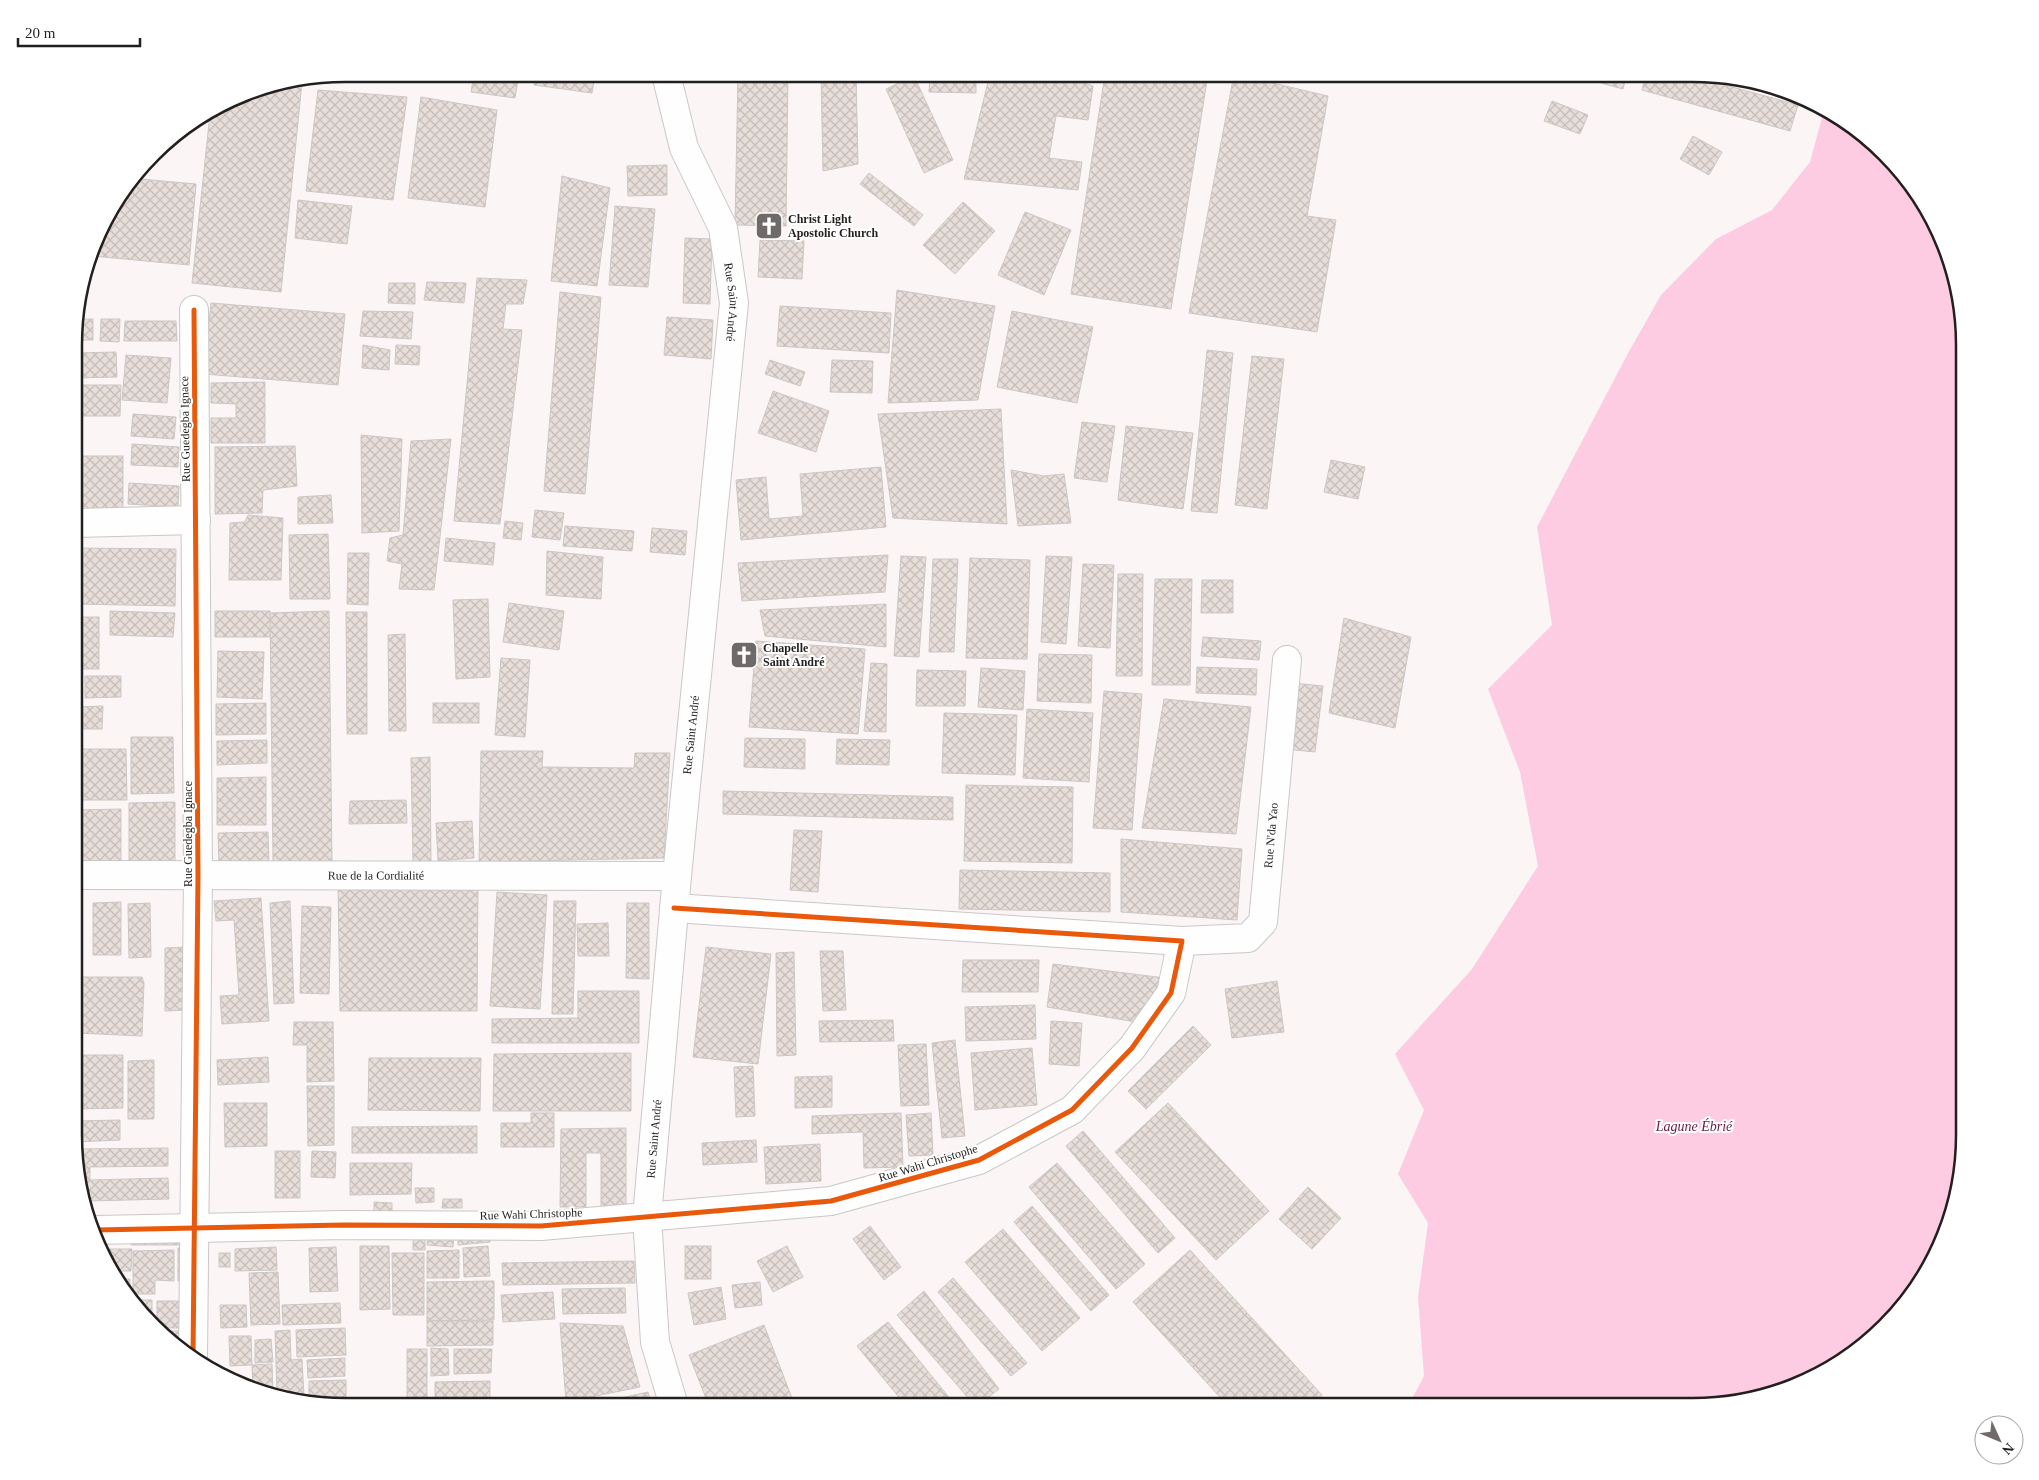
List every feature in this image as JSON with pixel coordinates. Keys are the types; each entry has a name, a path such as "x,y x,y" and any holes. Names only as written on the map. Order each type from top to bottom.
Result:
{"street":[{"name":"Rue Saint André","path":"668,82 684,148 723,228 734,303 677,876 646,1218 655,1342 672,1398"},
{"name":"Rue Guedegba Ignace","path":"193,1349 198,876 194,310"},
{"path":"82,523 196,520"},
{"name":"Rue N'da Yao","path":"1182,941 1248,938 1264,922 1287,660"},
{"name":"Rue de la Cordialité","path":"82,875 677,876"},
{"path":"674,908 1182,941"},
{"name":"Rue Wahi Christophe","path":"101,1230 344,1225 540,1226 831,1201 979,1160 1072,1110 1132,1048 1171,993 1182,941"}],"water":[{"name":"Lagune Ébrié","path":"1822,117 1854,137 1891,172 1912,199 1929,229 1948,277 1954,311 1956,328 1956,1152 1948,1203 1943,1219 1929,1251 1912,1281 1891,1308 1867,1332 1825,1362 1778,1384 1728,1395 1694,1398 1412,1398 1424,1376 1418,1297 1428,1223 1398,1174 1424,1110 1395,1054 1472,969 1538,866 1520,772 1488,689 1552,625 1537,527 1627,355 1661,295 1716,239 1772,210 1810,162"}],"building":[{"path":"473,82 518,82 515,98 471,92"},
{"path":"534,82 594,82 592,93 534,85"},
{"path":"738,82 788,82 786,226 735,225"},
{"path":"821,82 856,82 858,164 823,171"},
{"path":"901,82 917,82 953,160 924,173 886,89"},
{"path":"930,82 976,82 976,93 929,92"},
{"path":"988,82 1082,82 1093,86 1088,120 1056,116 1049,158 1082,162 1078,190 964,179"},
{"path":"1104,82 1207,82 1171,309 1071,294"},
{"path":"1232,82 1268,82 1328,96 1307,216 1336,220 1317,332 1189,313"},
{"path":"1601,82 1625,82 1623,89"},
{"path":"1644,82 1711,83 1723,84 1798,105 1790,131 1642,90"},
{"path":"302,87 281,292 192,283 209,121 261,96"},
{"path":"318,90 407,97 393,200 306,191"},
{"path":"421,97 497,110 485,207 408,198"},
{"path":"1552,101 1588,115 1580,134 1544,121"},
{"path":"1693,136 1722,152 1709,175 1680,159"},
{"path":"667,165 667,195 628,196 627,166"},
{"path":"869,173 923,215 914,226 860,184"},
{"path":"562,176 610,188 597,286 551,281"},
{"path":"142,179 196,184 189,265 98,257 118,214"},
{"path":"298,200 352,206 347,244 295,238"},
{"path":"963,202 995,231 955,274 923,245"},
{"path":"615,206 655,209 648,287 609,285"},
{"path":"1025,212 1071,230 1044,295 998,275"},
{"path":"685,238 712,239 710,304 683,303"},
{"path":"760,240 804,241 802,279 758,277"},
{"path":"477,278 527,280 523,304 506,304 503,329 522,330 500,524 454,521"},
{"path":"427,282 466,283 464,303 424,300"},
{"path":"389,283 415,283 415,304 388,303"},
{"path":"897,290 995,306 978,400 888,403"},
{"path":"560,292 601,297 585,494 544,491"},
{"path":"211,303 345,314 338,385 204,374"},
{"path":"780,306 891,313 889,353 777,346"},
{"path":"363,311 413,312 411,339 360,336"},
{"path":"1012,311 1093,327 1077,403 997,387"},
{"path":"667,317 713,320 711,359 664,355"},
{"path":"84,319 93,319 93,340 82,340"},
{"path":"101,319 120,319 119,342 100,341"},
{"path":"125,321 176,321 177,341 124,341"},
{"path":"363,345 390,350 389,370 362,368"},
{"path":"396,345 420,346 419,365 395,364"},
{"path":"1207,350 1233,353 1217,513 1191,511"},
{"path":"116,352 117,377 82,378 82,353"},
{"path":"126,355 171,358 167,403 122,400"},
{"path":"1252,356 1284,359 1267,509 1235,505"},
{"path":"770,360 805,372 800,386 765,374"},
{"path":"832,360 873,361 872,393 830,392"},
{"path":"265,382 265,443 211,443 211,418 236,418 236,404 211,403 211,383"},
{"path":"82,385 121,385 120,416 82,416"},
{"path":"773,391 829,411 816,452 758,433"},
{"path":"1001,409 1007,524 893,518 878,414"},
{"path":"133,414 176,417 174,439 131,436"},
{"path":"1082,422 1115,426 1107,482 1074,478"},
{"path":"1126,426 1193,433 1183,509 1118,500"},
{"path":"361,435 402,439 399,531 362,533"},
{"path":"451,439 434,590 399,589 402,564 387,561 390,538 403,535 411,441"},
{"path":"132,444 179,447 178,467 131,465"},
{"path":"295,446 297,486 263,490 262,513 215,514 215,447"},
{"path":"82,456 123,456 123,511 82,511"},
{"path":"1331,460 1365,467 1358,499 1324,492"},
{"path":"881,467 886,527 741,540 736,480 766,477 769,519 803,516 800,474"},
{"path":"1011,470 1044,476 1064,474 1071,523 1018,526"},
{"path":"129,483 179,486 178,507 128,504"},
{"path":"331,495 333,523 298,524 298,497"},
{"path":"535,510 564,513 560,540 532,537"},
{"path":"248,515 283,518 281,580 229,580 230,523 245,522"},
{"path":"505,521 523,523 521,540 503,538"},
{"path":"565,526 634,531 632,551 563,546"},
{"path":"652,528 687,531 685,555 650,552"},
{"path":"328,534 330,599 290,599 289,535"},
{"path":"446,538 495,543 493,565 444,561"},
{"path":"82,548 176,549 175,606 82,604"},
{"path":"547,551 603,557 601,599 546,595"},
{"path":"348,553 369,553 368,605 347,604"},
{"path":"888,555 885,592 742,601 738,563"},
{"path":"901,556 926,557 919,657 894,656"},
{"path":"1046,556 1072,557 1066,644 1041,642"},
{"path":"970,558 1030,560 1027,659 966,658"},
{"path":"933,559 958,559 954,652 929,652"},
{"path":"1083,564 1114,565 1110,648 1078,646"},
{"path":"1118,574 1143,574 1142,676 1116,676"},
{"path":"1155,579 1192,579 1190,685 1152,685"},
{"path":"1202,580 1233,580 1233,613 1201,613"},
{"path":"488,599 490,677 456,679 453,600"},
{"path":"509,603 564,611 559,650 503,642"},
{"path":"886,604 886,647 765,636 760,610"},
{"path":"110,611 175,613 173,637 110,635"},
{"path":"215,611 270,611 271,637 215,637"},
{"path":"329,611 332,862 273,862 270,613"},
{"path":"346,612 367,612 367,734 347,734"},
{"path":"82,617 99,617 99,669 82,669"},
{"path":"1344,618 1411,637 1395,728 1329,713"},
{"path":"405,634 406,731 389,731 388,635"},
{"path":"1203,637 1261,641 1259,660 1201,656"},
{"path":"756,641 865,649 858,734 749,727"},
{"path":"218,651 264,652 262,699 217,697"},
{"path":"1039,654 1092,655 1091,703 1037,701"},
{"path":"501,658 530,660 525,737 495,735"},
{"path":"871,663 887,664 886,732 864,731"},
{"path":"1197,667 1257,669 1256,695 1196,693"},
{"path":"981,668 1025,671 1023,710 978,707"},
{"path":"917,670 966,671 965,706 916,706"},
{"path":"85,676 121,676 121,697 85,698"},
{"path":"1293,683 1323,686 1315,752 1285,749"},
{"path":"1104,691 1142,694 1132,830 1093,828"},
{"path":"1164,699 1251,707 1236,834 1142,828"},
{"path":"266,703 266,734 216,735 216,704"},
{"path":"433,703 479,703 479,723 433,723"},
{"path":"103,706 102,729 82,729 82,707"},
{"path":"1027,709 1093,713 1089,782 1023,778"},
{"path":"944,713 1017,715 1015,775 942,773"},
{"path":"131,737 173,737 174,793 131,794"},
{"path":"745,738 805,739 805,769 744,767"},
{"path":"837,739 890,740 889,765 836,764"},
{"path":"267,740 267,763 217,765 217,741"},
{"path":"82,749 126,749 127,800 82,800"},
{"path":"481,751 543,751 542,767 634,768 635,753 670,753 664,858 479,862"},
{"path":"430,757 431,861 413,862 411,758"},
{"path":"266,777 266,825 217,825 217,778"},
{"path":"966,785 1073,787 1072,863 964,861"},
{"path":"723,791 953,797 953,820 723,814"},
{"path":"406,800 407,823 349,824 350,801"},
{"path":"175,802 175,864 129,865 129,803"},
{"path":"121,809 121,867 82,868 82,810"},
{"path":"472,821 474,858 438,861 436,823"},
{"path":"794,830 822,831 818,892 790,890"},
{"path":"268,832 269,863 219,865 218,833"},
{"path":"1121,839 1242,849 1237,920 1121,912"},
{"path":"960,870 1110,873 1110,912 959,909"},
{"path":"338,886 478,887 477,1011 340,1011"},
{"path":"497,892 547,895 540,1009 490,1006"},
{"path":"261,898 269,1021 222,1024 220,996 239,995 234,920 216,921 214,901"},
{"path":"290,901 294,1003 274,1004 270,903"},
{"path":"554,901 576,901 573,1014 552,1014"},
{"path":"121,902 121,955 93,955 93,903"},
{"path":"150,903 151,957 129,958 128,904"},
{"path":"627,903 649,903 649,979 626,978"},
{"path":"302,906 331,907 329,994 300,993"},
{"path":"608,923 609,956 578,956 577,924"},
{"path":"186,947 186,1010 165,1011 165,948"},
{"path":"706,947 771,954 758,1064 693,1057"},
{"path":"820,951 843,951 846,1010 823,1011"},
{"path":"794,952 796,1055 777,1056 776,953"},
{"path":"963,960 1039,960 1038,992 962,992"},
{"path":"1053,964 1165,978 1136,1022 1047,1007"},
{"path":"82,977 142,977 144,983 142,1036 82,1033"},
{"path":"1277,981 1284,1032 1232,1038 1225,989"},
{"path":"578,991 639,991 639,1043 492,1043 492,1019 578,1018"},
{"path":"1035,1005 1036,1039 966,1041 965,1007"},
{"path":"893,1020 894,1041 820,1042 819,1021"},
{"path":"1051,1021 1082,1023 1079,1066 1049,1064"},
{"path":"294,1022 333,1022 334,1081 307,1082 307,1045 293,1045"},
{"path":"1193,1026 1211,1045 1146,1109 1128,1091"},
{"path":"955,1040 965,1136 942,1138 932,1043"},
{"path":"926,1044 929,1105 901,1106 898,1045"},
{"path":"1032,1048 1037,1105 975,1110 971,1053"},
{"path":"631,1053 631,1111 493,1111 494,1054"},
{"path":"82,1055 123,1055 123,1108 82,1109"},
{"path":"268,1057 269,1082 218,1085 217,1060"},
{"path":"369,1058 481,1058 480,1111 368,1110"},
{"path":"154,1060 154,1119 128,1119 128,1061"},
{"path":"753,1066 755,1116 736,1117 734,1067"},
{"path":"832,1076 832,1107 795,1108 795,1077"},
{"path":"307,1086 334,1086 334,1145 308,1146"},
{"path":"224,1103 267,1103 267,1146 225,1147"},
{"path":"1168,1103 1269,1211 1216,1260 1115,1152"},
{"path":"531,1113 554,1113 554,1147 501,1147 501,1123 531,1123"},
{"path":"901,1113 903,1167 864,1168 863,1132 812,1134 812,1116"},
{"path":"931,1113 933,1155 909,1156 906,1115"},
{"path":"120,1120 120,1140 82,1142 82,1121"},
{"path":"477,1126 477,1153 352,1153 352,1127"},
{"path":"626,1128 626,1207 601,1207 601,1153 586,1153 586,1207 560,1207 561,1129"},
{"path":"1083,1131 1175,1238 1158,1253 1066,1146"},
{"path":"756,1140 757,1162 703,1165 702,1143"},
{"path":"820,1144 821,1181 766,1184 764,1147"},
{"path":"168,1148 168,1166 90,1167 90,1180 168,1178 169,1199 91,1201 83,1149"},
{"path":"275,1151 300,1151 300,1198 275,1198"},
{"path":"312,1151 336,1152 335,1178 311,1177"},
{"path":"350,1163 412,1163 411,1194 350,1195"},
{"path":"1057,1163 1145,1264 1116,1289 1029,1187"},
{"path":"1308,1187 1341,1218 1312,1249 1279,1219"},
{"path":"415,1188 434,1188 434,1202 416,1203"},
{"path":"443,1199 462,1199 462,1208 442,1208"},
{"path":"374,1202 392,1203 392,1215 374,1214"},
{"path":"1032,1206 1109,1295 1091,1311 1014,1222"},
{"path":"870,1226 901,1267 884,1280 853,1239"},
{"path":"1003,1229 1080,1318 1042,1351 965,1262"},
{"path":"413,1233 425,1234 425,1250 413,1250"},
{"path":"182,1234 182,1245 131,1245 131,1235"},
{"path":"428,1235 454,1236 453,1247 427,1245"},
{"path":"490,1238 490,1242 458,1245 458,1239"},
{"path":"360,1246 389,1246 390,1309 360,1310"},
{"path":"488,1246 490,1276 464,1277 463,1248"},
{"path":"685,1246 711,1246 711,1279 685,1279"},
{"path":"787,1246 803,1277 773,1292 757,1261"},
{"path":"276,1247 277,1270 235,1271 235,1249"},
{"path":"336,1247 338,1291 310,1292 309,1248"},
{"path":"178,1248 189,1248 188,1281 178,1281"},
{"path":"109,1249 132,1249 131,1271 121,1271"},
{"path":"174,1250 174,1281 155,1280 155,1294 136,1294 133,1289 133,1251"},
{"path":"459,1250 459,1278 427,1278 427,1251"},
{"path":"1190,1250 1322,1395 1318,1398 1221,1398 1133,1302"},
{"path":"219,1253 230,1253 230,1267 219,1267"},
{"path":"392,1253 424,1253 424,1315 393,1315"},
{"path":"634,1261 635,1283 503,1285 502,1263"},
{"path":"278,1272 280,1324 251,1325 249,1273"},
{"path":"953,1278 1027,1363 1011,1376 938,1292"},
{"path":"494,1281 494,1320 427,1321 427,1282"},
{"path":"760,1282 762,1305 735,1308 732,1285"},
{"path":"721,1287 726,1319 694,1325 688,1293"},
{"path":"625,1288 626,1313 563,1314 562,1289"},
{"path":"924,1291 999,1389 987,1398 968,1398 897,1315"},
{"path":"553,1292 555,1319 503,1322 501,1295"},
{"path":"141,1300 152,1300 152,1312"},
{"path":"157,1301 185,1301 185,1328 168,1328 157,1317"},
{"path":"340,1303 341,1323 283,1325 282,1305"},
{"path":"220,1305 246,1305 247,1327 221,1328"},
{"path":"427,1321 493,1321 493,1345 427,1346"},
{"path":"888,1322 950,1398 899,1398 857,1346"},
{"path":"560,1323 623,1326 640,1387 586,1398 566,1398"},
{"path":"764,1325 792,1398 706,1398 689,1355"},
{"path":"345,1328 346,1355 297,1357 296,1330"},
{"path":"290,1330 291,1360 302,1359 304,1394 277,1389 275,1331"},
{"path":"171,1331 185,1331 182,1341"},
{"path":"229,1336 251,1336 252,1365 230,1366"},
{"path":"271,1339 273,1362 255,1363 255,1340"},
{"path":"431,1348 448,1349 449,1375 431,1376"},
{"path":"407,1349 427,1349 427,1398 407,1398"},
{"path":"454,1349 492,1349 491,1373 454,1374"},
{"path":"345,1358 345,1376 308,1378 307,1360"},
{"path":"272,1364 273,1388 253,1380 252,1365"},
{"path":"346,1380 346,1398 309,1395 309,1381"},
{"path":"490,1381 490,1398 435,1398 435,1382"},
{"path":"648,1392 650,1398 621,1398"}],"cycle path":[{"path":"193,1349 198,876 194,310"},
{"path":"101,1230 344,1225 541,1226 831,1201 979,1160 1072,1110 1132,1048 1171,993 1182,941 674,908"}],"place":[{"name":"Christ Light Apostolic Church","path":"769,226"},
{"name":"Chapelle Saint André","path":"744,655"}]}
